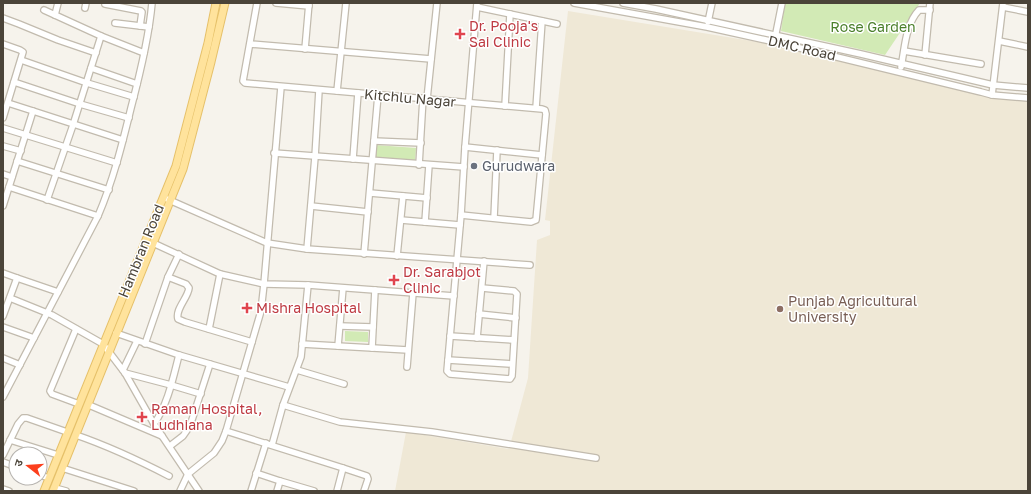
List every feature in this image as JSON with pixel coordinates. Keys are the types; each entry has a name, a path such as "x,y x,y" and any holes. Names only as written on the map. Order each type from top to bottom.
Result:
{"main road":[{"name":"Hambran Road","path":"44,491 176,166 208,43 216,3"},
{"name":"Hambran Road","path":"54,489 183,169 225,3"}],"street":[{"path":"55,15 58,3"},
{"path":"3,397 5,390 49,314 58,292 98,216 109,190 137,84 144,53 152,3"},
{"name":"Kitchlu Nagar","path":"257,3 243,82 245,83 536,108"},
{"path":"276,3 309,4 305,49"},
{"path":"337,91 346,3"},
{"path":"420,165 425,98 437,3"},
{"name":"DMC Road","path":"574,3 707,27 992,95 1028,98"},
{"path":"623,3 776,35 993,85 1028,88"},
{"path":"707,27 712,3"},
{"path":"775,42 782,3"},
{"path":"925,55 930,3"},
{"path":"105,4 122,5 141,11 140,26"},
{"path":"482,288 516,292 516,318 512,376 510,379 450,374 447,371 478,4 510,14 557,24"},
{"path":"992,95 1003,5 1028,12"},
{"path":"44,10 144,53"},
{"path":"900,72 908,31 913,16 919,10 930,10"},
{"path":"505,106 510,14"},
{"path":"3,18 58,40 96,53"},
{"path":"461,215 534,221 536,217 546,114 543,109 536,108 542,21"},
{"path":"114,23 148,28"},
{"path":"47,200 102,36"},
{"path":"999,41 1028,47"},
{"path":"3,44 22,51 23,54 3,118"},
{"path":"250,44 431,59"},
{"path":"904,51 981,64"},
{"path":"21,60 87,83 134,97"},
{"path":"91,68 137,84"},
{"path":"14,82 80,104 129,118"},
{"path":"180,491 188,474 214,453 226,431 261,311 281,87"},
{"path":"307,249 319,90"},
{"path":"353,159 358,93"},
{"path":"364,254 378,95"},
{"path":"8,103 123,140"},
{"path":"3,206 33,111"},
{"path":"3,128 117,163"},
{"path":"374,141 421,143"},
{"path":"3,146 21,151"},
{"path":"465,147 542,155"},
{"path":"494,218 497,150"},
{"path":"274,153 420,165 464,167"},
{"path":"17,161 109,190"},
{"path":"426,222 429,165"},
{"path":"3,174 12,177"},
{"path":"9,187 98,216"},
{"path":"370,193 427,198"},
{"path":"397,256 403,196"},
{"path":"163,197 267,243 307,249 364,254 530,265"},
{"path":"311,206 368,212"},
{"path":"401,220 460,225"},
{"path":"153,243 220,274 264,284 308,285 454,296"},
{"path":"145,344 168,277 178,254"},
{"path":"477,338 484,261"},
{"path":"3,273 58,292"},
{"path":"209,329 220,274"},
{"path":"168,277 186,284 189,288 187,296 177,314 178,319 252,342"},
{"path":"3,316 17,278"},
{"path":"272,445 289,386 301,357 308,285"},
{"path":"338,346 343,288"},
{"path":"372,348 375,290"},
{"path":"407,367 413,293"},
{"path":"10,298 49,314 103,344 110,351 154,424 199,491"},
{"path":"479,314 516,318"},
{"path":"340,326 373,327"},
{"path":"3,327 34,338"},
{"path":"76,329 50,391 52,394 79,404"},
{"path":"116,333 179,355 289,386"},
{"path":"450,336 514,340"},
{"path":"124,372 137,341"},
{"path":"302,344 408,350"},
{"path":"154,424 162,412 179,355"},
{"path":"3,358 20,365"},
{"path":"448,360 512,364"},
{"path":"170,446 183,436 190,426 210,364"},
{"path":"296,370 344,384"},
{"path":"124,372 171,384 201,394"},
{"path":"89,405 163,436"},
{"path":"283,405 351,424 432,432 596,458"},
{"path":"3,455 18,424 24,418 67,432"},
{"path":"226,431 367,476 368,479 364,491"},
{"path":"76,435 128,455 169,476"},
{"path":"10,440 58,455"},
{"path":"251,491 266,443"},
{"path":"62,468 134,491"},
{"path":"337,491 343,468"},
{"path":"256,473 304,490 314,491"},
{"path":"277,491 280,481"},
{"path":"3,489 8,491"},
{"path":"54,489 66,491"}],"shaded area":[{"name":"Punjab Agricultural University","path":"568,11 776,45 993,94 1028,97 1028,491 395,491 406,432 509,449 528,378 537,240 550,235 550,221 545,220"}],"green space":[{"name":"Rose Garden","path":"785,3 920,3 885,55 781,31"},
{"path":"376,145 416,148 415,163 374,160"},
{"path":"345,331 368,332 368,342 345,341"}],"place":[{"name":"Dr. Pooja's Sai Clinic","path":"460,34"},
{"name":"Gurudwara","path":"474,166"},
{"name":"Dr. Sarabjot Clinic","path":"394,280"},
{"name":"Mishra Hospital","path":"247,308"},
{"name":"Punjab Agricultural University","path":"780,309"},
{"name":"Raman Hospital, Ludhiana","path":"142,417"}]}
